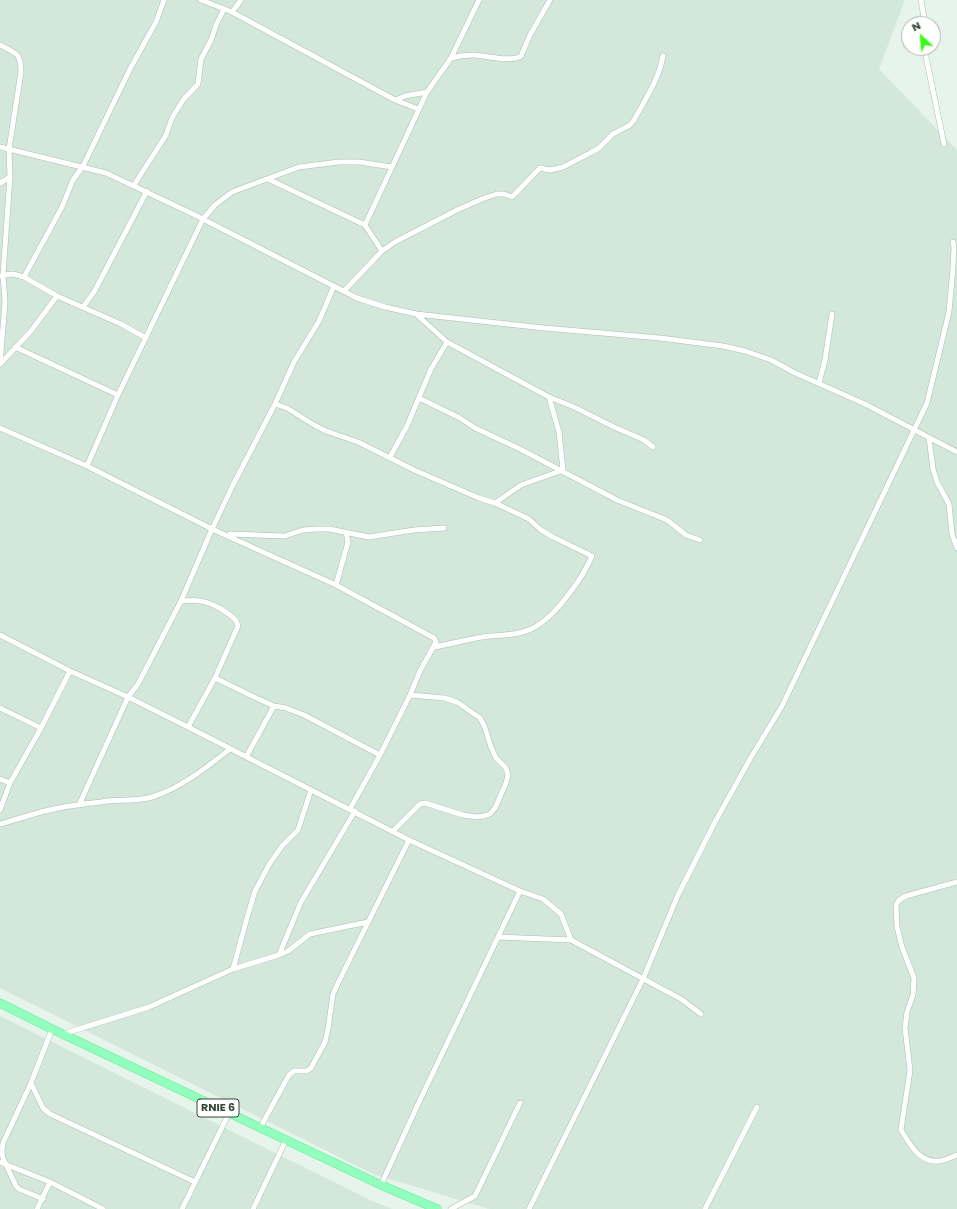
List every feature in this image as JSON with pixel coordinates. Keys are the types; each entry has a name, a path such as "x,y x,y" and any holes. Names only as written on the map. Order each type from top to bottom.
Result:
{"main road":[{"name":"RNIE 6","path":"0,1003 260,1128 381,1185 437,1209"}],"street":[{"path":"24,277 62,207 73,180 83,166 130,69 156,22 164,0"},
{"path":"201,0 232,12 395,100 418,110"},
{"path":"232,12 240,0"},
{"path":"365,225 411,130 418,110 427,92 451,58 479,0"},
{"path":"451,58 474,55 518,58 521,56 530,35 550,0"},
{"path":"921,0 924,16"},
{"path":"134,185 166,135 172,118 183,100 198,84 201,59 212,38 216,25 224,9"},
{"path":"0,45 15,52 21,59 21,72 9,149 10,177 1,276 5,302 0,364"},
{"path":"344,291 382,251 457,210 482,199 497,194 504,194 512,197 540,168 550,170 563,167 599,148 613,134 630,125 634,120 654,84 663,56"},
{"path":"926,56 944,144"},
{"path":"395,100 405,96 427,92"},
{"path":"0,146 106,172 203,219 357,298 385,307 416,314 544,328 660,338 723,346 771,360 795,373 915,429 957,452"},
{"path":"87,466 118,395 203,219 215,205 232,192 268,179 284,171 316,164 359,162 392,167"},
{"path":"0,183 10,177"},
{"path":"268,179 365,225 382,251"},
{"path":"83,307 94,292 147,191"},
{"path":"529,1209 643,979 681,888 727,801 782,706 927,403 949,312 953,268 953,242"},
{"path":"1,276 13,274 24,277 57,296 121,324 146,338"},
{"path":"79,805 128,697 138,684 181,601 212,528 275,404 294,362 319,322 334,286"},
{"path":"0,364 31,331 57,296"},
{"path":"416,314 447,342 549,397 644,440 653,447"},
{"path":"819,383 825,360 832,314"},
{"path":"390,457 407,426 431,369 447,342"},
{"path":"15,347 118,395"},
{"path":"549,397 559,432 563,470"},
{"path":"419,398 460,418 482,432 563,470 617,500 650,512 666,520 686,535 700,540"},
{"path":"275,404 287,408 314,425 358,442 390,457 400,464 479,498 495,503 529,519 553,538 592,556 587,567 557,609 543,622 533,628 522,632 434,647"},
{"path":"0,428 87,466 212,528 336,585 434,638 436,642 434,647 420,671 410,696 350,809"},
{"path":"929,438 933,469 937,482 949,504 952,534 957,548"},
{"path":"495,503 521,485 563,470"},
{"path":"225,533 284,536 303,530 329,529 369,538 414,530 444,528"},
{"path":"336,585 348,542 346,532"},
{"path":"181,601 201,601 210,603 233,617 238,622 238,626 215,678 188,727"},
{"path":"0,635 70,671 128,697 188,727 393,830 409,840 520,891 543,899 561,914 571,940"},
{"path":"0,810 10,783 70,671"},
{"path":"215,678 233,688 274,706 286,708 304,715 380,754"},
{"path":"393,830 420,804 425,803 476,817 490,814 495,808 502,793 508,775 506,768 496,758 480,718 457,702 444,698 410,696"},
{"path":"246,757 274,706"},
{"path":"0,708 40,728"},
{"path":"0,824 42,812 79,805 111,800 142,800 154,797 174,788 206,768 230,749"},
{"path":"0,779 10,783"},
{"path":"233,969 246,918 255,892 282,846 298,830 311,790"},
{"path":"279,955 301,902 356,812"},
{"path":"260,1128 288,1075 294,1071 306,1071 311,1068 325,1042 333,994 409,840"},
{"path":"957,882 906,896 899,900 896,905 897,927 902,947 914,978 913,995 907,1012 905,1028 910,1070 901,1130 916,1153 930,1161 939,1161 957,1155"},
{"path":"381,1185 520,891"},
{"path":"62,1034 149,1007 233,969 279,955 288,951 310,934 368,922"},
{"path":"498,937 571,940 681,999 701,1014"},
{"path":"42,1200 19,1189 3,1164 2,1151 3,1143 31,1083 52,1029"},
{"path":"31,1083 43,1108 50,1114 195,1182"},
{"path":"451,1209 475,1196 520,1103"},
{"path":"704,1209 757,1107"},
{"path":"182,1209 229,1113"},
{"path":"252,1209 286,1140"},
{"path":"3,1164 50,1182 103,1209"},
{"path":"37,1209 50,1182"}],"shaded area":[{"path":"0,0 905,0 879,69 957,150 957,1209 489,1209 373,1174 0,988"},
{"path":"0,1016 370,1200 392,1209 0,1209"}]}
